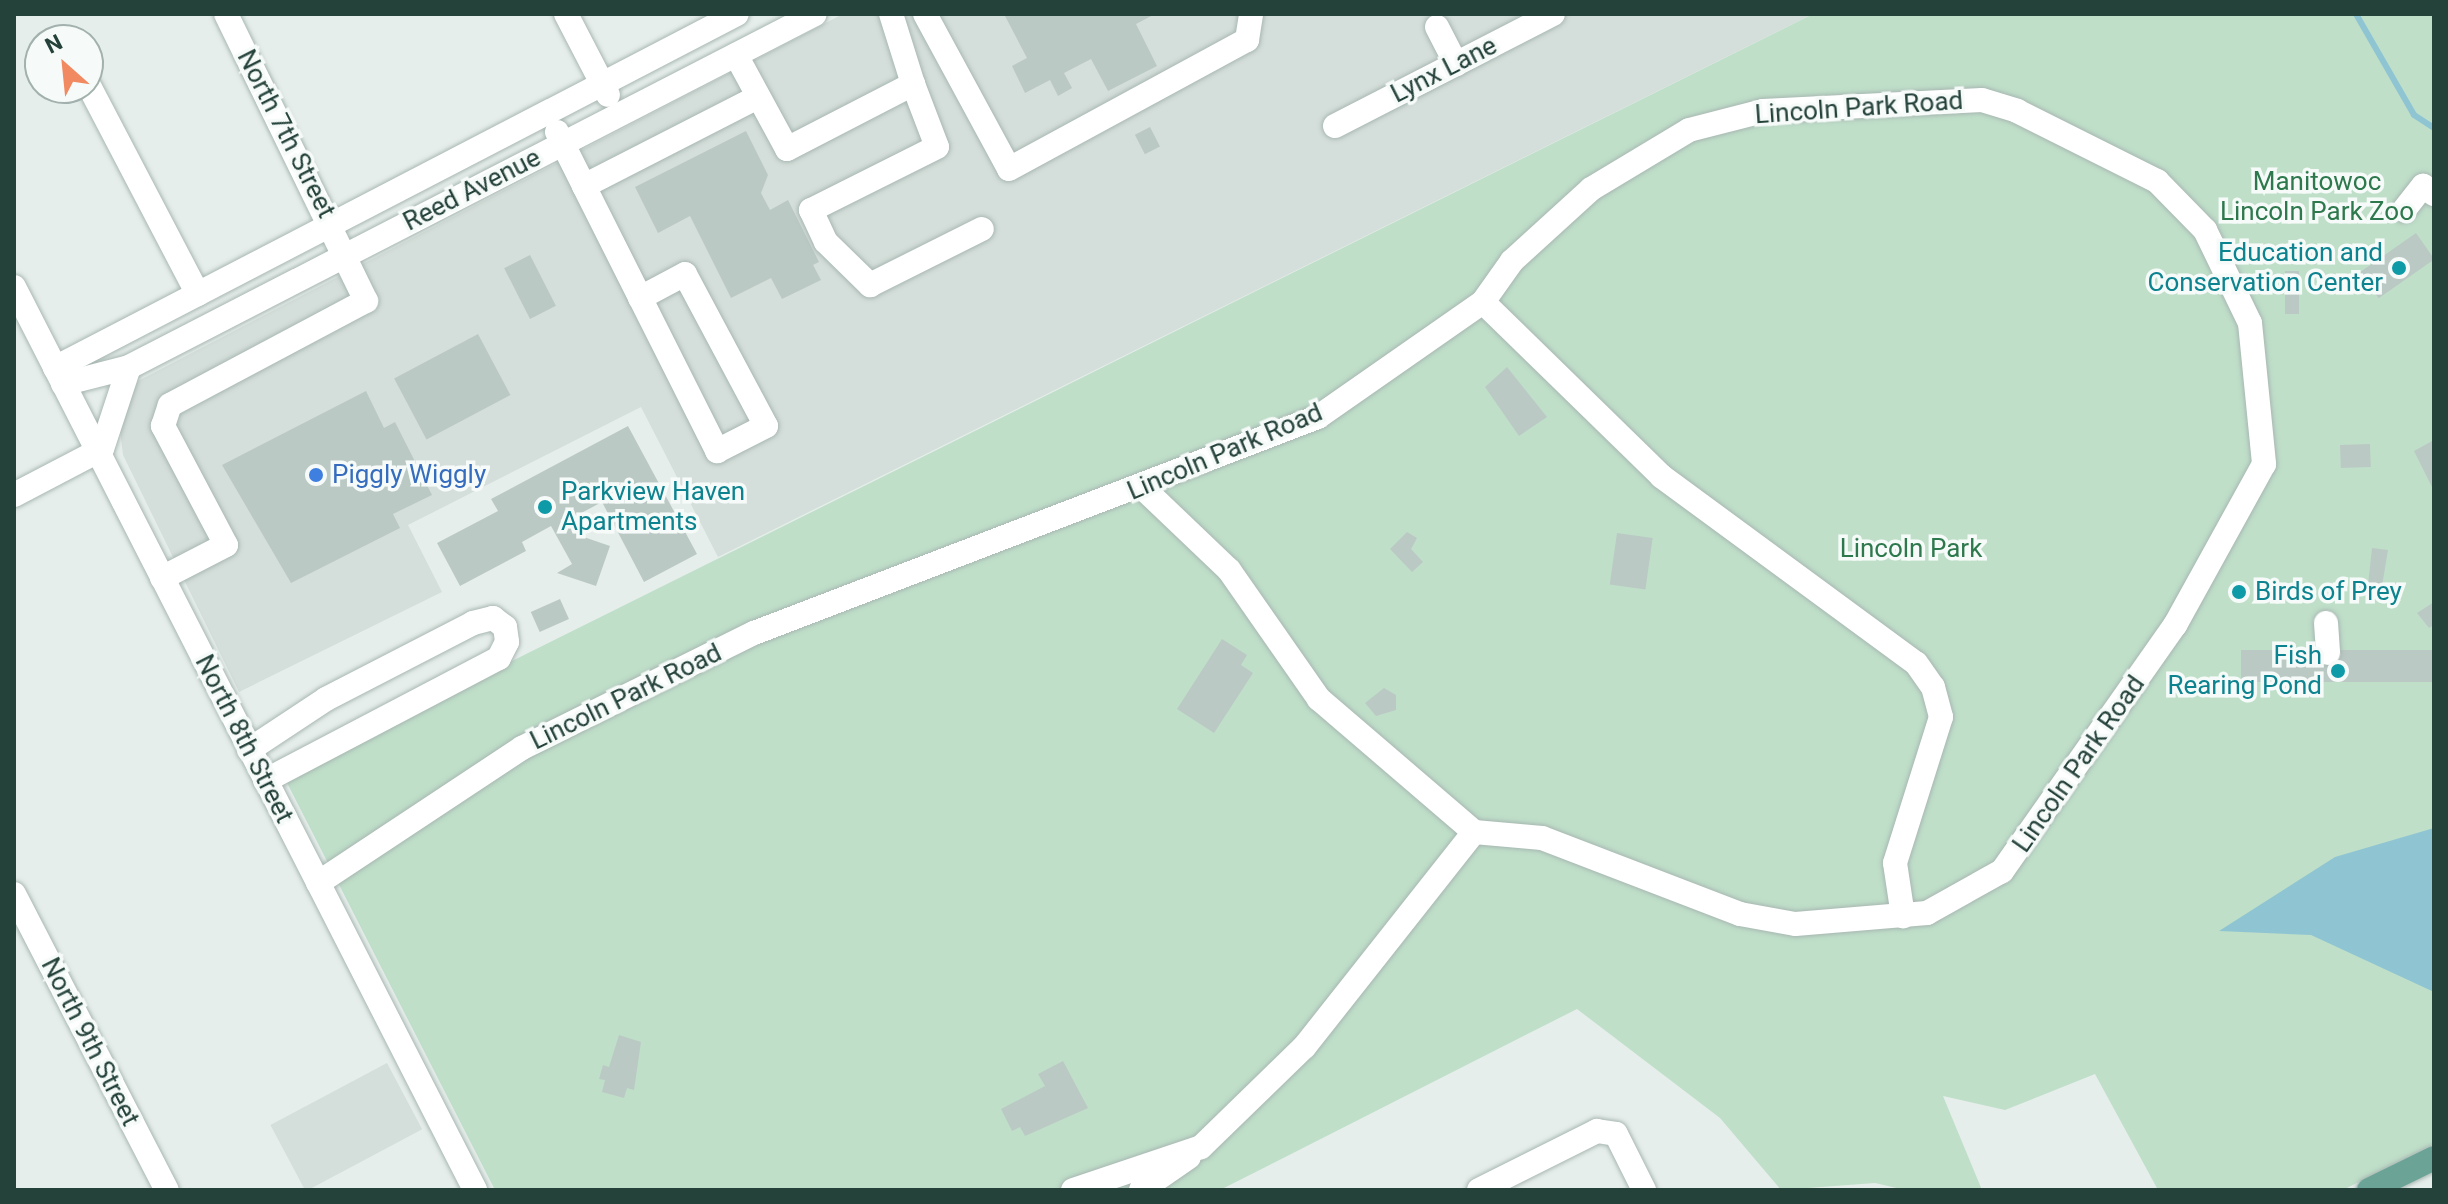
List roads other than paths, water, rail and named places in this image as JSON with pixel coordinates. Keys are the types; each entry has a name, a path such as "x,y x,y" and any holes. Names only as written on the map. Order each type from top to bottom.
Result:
{"main road":[{"path":"2369,1190 2434,1158"}],"street":[{"name":"North 7th Street","path":"162,578 226,545 163,426 170,405 366,301 226,14"},
{"path":"566,14 618,115"},
{"name":"Reed Avenue","path":"59,376 198,294 737,14"},
{"name":"Reed Avenue","path":"59,376 129,367 815,14"},
{"path":"891,14 937,147 811,210 826,242 870,285 982,229"},
{"path":"925,14 1009,169 1247,40 1251,14"},
{"name":"Lynx Lane","path":"1335,126 1553,14"},
{"path":"1437,27 1456,64"},
{"path":"736,55 787,149 913,84"},
{"path":"584,186 758,97"},
{"name":"Lincoln Park Road","path":"318,883 522,748 754,633 1142,487 1318,417 1483,302 1512,261 1591,189 1689,130 1763,111 1982,100 2017,111 2157,181 2205,230 2250,323 2264,464 2175,625 2025,844 1976,891 1946,908 1903,916 1795,924 1740,914 1542,838 1474,832"},
{"path":"98,104 198,294"},
{"path":"548,112 563,144 640,298 717,451 766,426 685,274 640,298"},
{"path":"2404,210 2423,186 2434,194"},
{"name":"North 8th Street","path":"14,287 475,1190"},
{"path":"1483,302 1661,476 1916,663 1933,687 1941,717 1895,863 1903,916"},
{"path":"14,495 97,453 129,367"},
{"path":"1141,1190 1201,1147 1304,1047 1474,832 1319,699 1229,570 1142,487"},
{"path":"249,750 326,699 473,623 493,618 505,627 507,642 499,658 265,781"},
{"path":"2326,623 2328,653"},
{"name":"North 9th Street","path":"14,894 167,1190"},
{"path":"1479,1190 1597,1131 1616,1134 1644,1190"},
{"path":"1073,1190 1201,1147"}],"water":[{"path":"2434,828 2434,992 2311,935 2219,931 2335,857"}],"waterway":[{"path":"2356,14 2414,115 2434,128"}],"place":[{"name":"Education and Conservation Center","path":"2399,268"},
{"name":"Piggly Wiggly","path":"316,475"},
{"name":"Parkview Haven Apartments","path":"545,507"},
{"name":"Birds of Prey","path":"2239,592"},
{"name":"Fish Rearing Pond","path":"2338,671"}],"park label":[{"name":"Manitowoc Lincoln Park Zoo","path":"2317,197"},
{"name":"Lincoln Park","path":"1911,549"}]}
